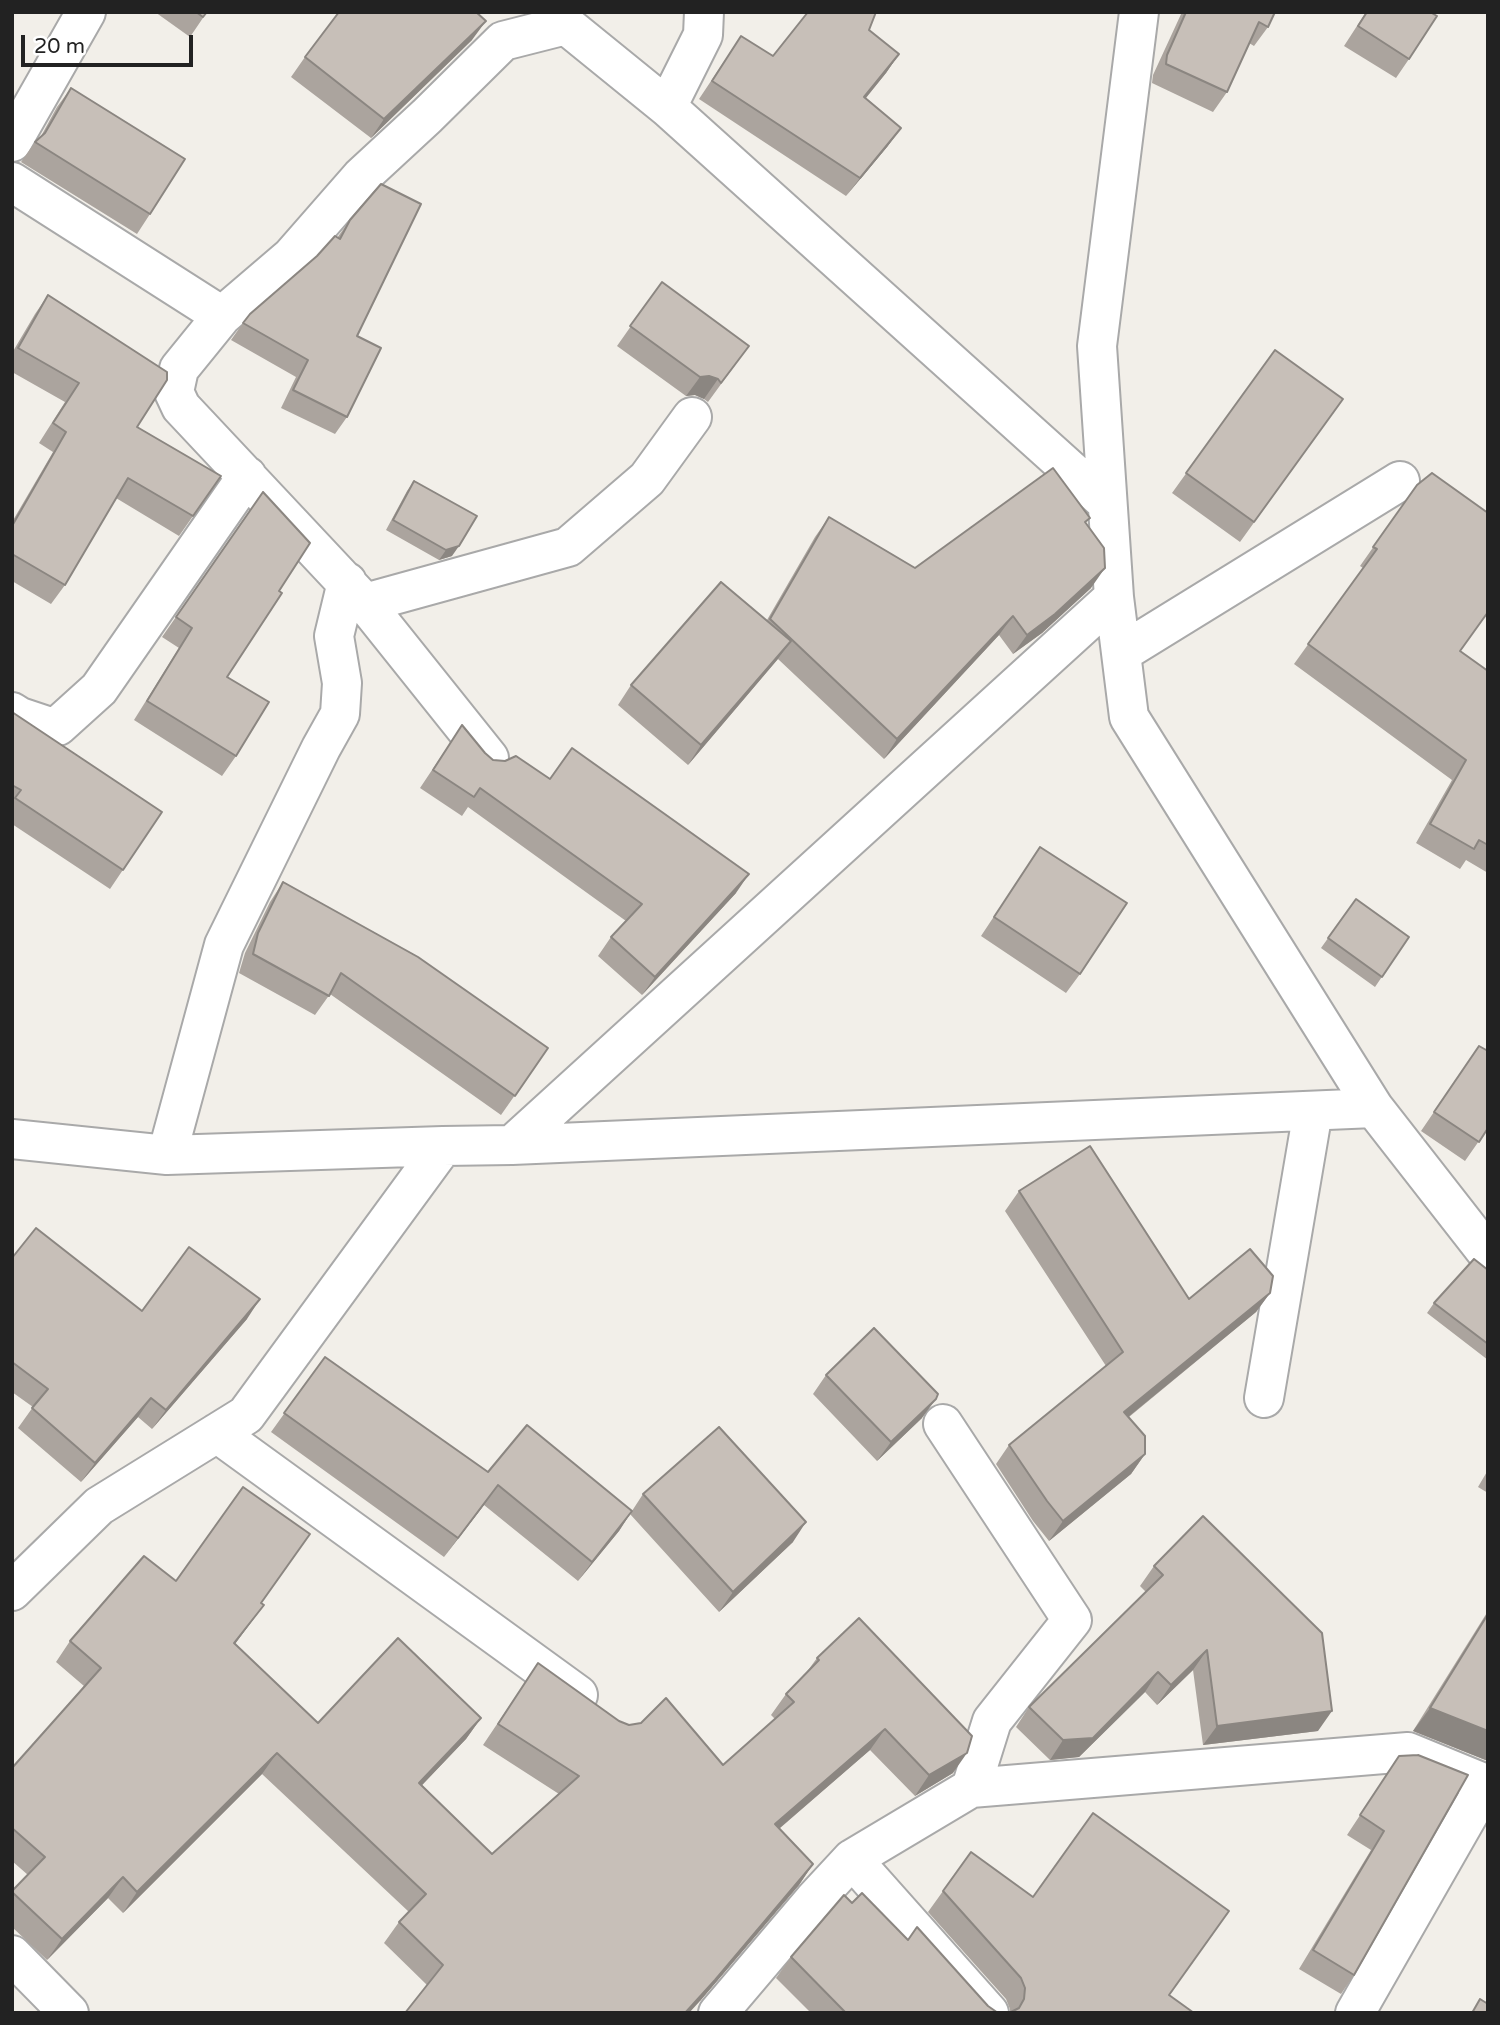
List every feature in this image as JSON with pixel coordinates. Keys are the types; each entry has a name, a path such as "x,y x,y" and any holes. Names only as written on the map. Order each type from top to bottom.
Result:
{"street":[{"path":"12,142 86,12"},
{"path":"667,107 703,35 704,12"},
{"path":"1139,12 1097,346 1114,597 1129,717 1374,1108 1488,1254"},
{"path":"489,758 356,592 181,407 174,392 179,369 222,316 290,257 361,177 503,41 566,25 667,107 1107,503"},
{"path":"12,182 222,316"},
{"path":"356,592 568,547 647,479 692,416"},
{"path":"12,712 47,726 58,726 99,689 247,476"},
{"path":"1121,653 1400,481"},
{"path":"167,1155 224,945 320,748 340,714 342,684 334,636 356,592"},
{"path":"512,1145 1114,597"},
{"path":"12,1139 167,1155 512,1145 1374,1108"},
{"path":"1264,1398 1313,1111"},
{"path":"12,1591 99,1506 246,1415 443,1146"},
{"path":"943,1424 1072,1620 992,1721 971,1788"},
{"path":"217,1433 606,1716"},
{"path":"718,2013 852,1859 971,1788 1408,1752 1487,1785 1355,2013"},
{"path":"852,1859 989,2013"},
{"path":"12,1955 69,2013"}],"building":[{"path":"339,12 476,12 486,21 384,119 305,57"},
{"path":"808,12 876,12 869,30 899,54 864,97 901,128 860,178 712,81 741,36 773,56"},
{"path":"1186,12 1275,12 1268,27 1259,22 1227,92 1166,64 1167,55"},
{"path":"1367,12 1430,12 1437,16 1409,59 1358,26"},
{"path":"71,88 185,159 150,214 35,142 45,133"},
{"path":"381,184 421,204 357,336 381,348 347,417 293,390 308,360 243,323 317,256 335,236 340,239 350,220"},
{"path":"662,282 749,346 721,383 709,376 700,377 630,326"},
{"path":"48,295 167,372 167,380 137,427 221,476 193,516 128,478 65,585 12,554 12,526 66,432 53,423 79,383 18,348"},
{"path":"1275,350 1343,399 1254,522 1186,473"},
{"path":"1053,468 1090,518 1085,522 1104,548 1105,568 1055,614 1027,635 1013,616 897,739 770,619 829,517 915,568"},
{"path":"1432,473 1488,513 1488,612 1460,651 1488,671 1488,845 1479,840 1474,849 1430,824 1466,760 1308,644 1377,549 1373,547 1417,485"},
{"path":"414,481 477,516 459,546 446,550 393,520"},
{"path":"263,492 310,543 279,591 282,593 227,677 269,702 236,756 147,701 192,628 176,617"},
{"path":"721,582 791,641 701,745 631,685"},
{"path":"12,712 162,812 123,870 15,798 21,790 12,785"},
{"path":"462,725 493,760 505,761 516,756 550,779 572,748 749,874 655,977 611,937 642,904 480,788 474,797 433,770"},
{"path":"1040,847 1127,903 1080,974 994,917"},
{"path":"283,882 418,957 548,1048 515,1096 341,973 329,996 253,954 258,933"},
{"path":"1356,899 1409,937 1382,977 1328,938"},
{"path":"1479,1046 1488,1051 1488,1128 1479,1142 1434,1112"},
{"path":"1090,1146 1189,1299 1250,1249 1273,1276 1270,1293 1124,1412 1145,1436 1145,1454 1063,1521 1009,1445 1123,1352 1019,1191"},
{"path":"36,1228 142,1311 189,1247 260,1299 166,1410 151,1398 95,1463 32,1408 48,1389 12,1362 12,1258"},
{"path":"1474,1259 1488,1270 1488,1344 1434,1303"},
{"path":"874,1328 938,1394 891,1442 826,1375"},
{"path":"325,1357 488,1472 527,1425 632,1511 592,1562 498,1485 458,1538 284,1413"},
{"path":"719,1427 806,1522 733,1592 643,1494"},
{"path":"243,1487 310,1534 261,1603 264,1605 234,1643 318,1723 398,1638 481,1718 419,1783 492,1854 579,1776 498,1724 538,1663 619,1721 629,1725 641,1723 666,1698 723,1765 794,1702 786,1694 819,1660 817,1658 859,1618 972,1736 967,1753 929,1775 885,1729 775,1824 813,1864 685,2013 405,2013 443,1965 399,1922 426,1894 277,1753 137,1892 123,1877 62,1939 12,1892 45,1857 12,1828 12,1768 101,1668 70,1641 144,1556 176,1581"},
{"path":"1203,1516 1322,1633 1332,1711 1217,1726 1207,1650 1171,1685 1158,1672 1093,1738 1063,1740 1029,1707 1163,1575 1154,1566"},
{"path":"1488,1614 1488,1731 1430,1708"},
{"path":"1418,1755 1468,1775 1354,1975 1313,1950 1384,1831 1360,1815 1399,1756"},
{"path":"1093,1813 1229,1911 1169,1995 1194,2013 1009,2013 1019,2008 1024,1999 1025,1988 1021,1978 943,1891 971,1852 1033,1897"},
{"path":"862,1893 908,1940 917,1927 988,2006 998,2013 846,2013 791,1957 844,1895 852,1903"},
{"path":"1480,1999 1488,2004 1488,2013 1472,2013"}]}
